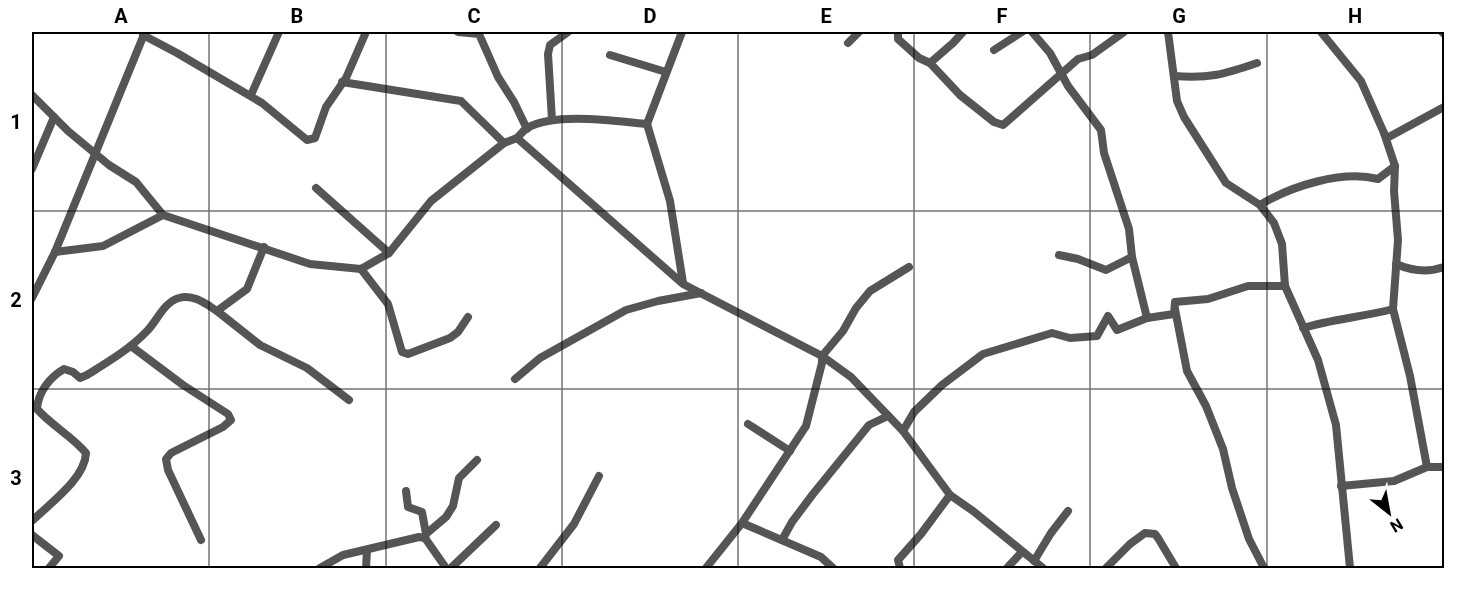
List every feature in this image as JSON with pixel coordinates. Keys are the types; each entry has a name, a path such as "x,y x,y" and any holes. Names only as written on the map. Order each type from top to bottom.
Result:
{"street":[{"path":"250,95 279,32"},
{"path":"32,298 55,252 144,33 250,95 308,140 315,138 326,107 342,82 366,32"},
{"path":"458,32 479,34 498,77 514,102 526,129"},
{"path":"552,120 548,54 550,45 568,32"},
{"path":"682,32 647,124 670,201 683,284"},
{"path":"848,43 859,32"},
{"path":"898,32 898,39 919,58 930,63 960,95 994,122 1003,125 1078,59 1092,55 1124,32"},
{"path":"930,63 963,32"},
{"path":"994,50 1022,32"},
{"path":"1032,32 1050,53 1063,73 1068,86 1101,130 1104,153 1129,229 1132,257 1147,318"},
{"path":"1168,32 1177,101 1184,117 1226,183 1260,205 1274,223 1282,244 1285,286 1318,360 1336,426 1350,568"},
{"path":"1321,32 1361,81 1384,133 1395,166 1394,191 1398,240 1393,309 1410,376 1426,467"},
{"path":"610,55 666,72"},
{"path":"1174,76 1198,78 1226,73 1257,63"},
{"path":"342,82 462,101 504,143"},
{"path":"32,95 109,165 136,182 163,215 310,264 361,269 389,253 431,201 504,143 517,138 526,129 552,120 599,119 647,124"},
{"path":"1384,133 1387,138 1444,107"},
{"path":"32,169 54,117"},
{"path":"517,138 683,284 822,357 851,377 903,431 950,495 1042,568"},
{"path":"1260,205 1291,190 1330,180 1362,175 1378,180 1395,166"},
{"path":"316,188 389,253"},
{"path":"55,252 103,246 163,215"},
{"path":"218,311 247,289 264,248"},
{"path":"1059,255 1078,259 1106,270 1132,257"},
{"path":"1396,264 1410,270 1432,271 1444,267"},
{"path":"706,568 742,523 806,426 822,357 870,291 909,267"},
{"path":"361,269 388,304 402,352 408,354 450,338 458,332 468,317"},
{"path":"1175,302 1209,299 1248,286 1285,286"},
{"path":"515,379 540,358 626,310 702,293"},
{"path":"32,521 73,481 85,463 86,453 48,422 37,409 38,398 54,375 64,369 80,378 131,346 148,330 163,310 178,298 196,298 218,311 260,345 307,368 349,400"},
{"path":"903,431 914,412 942,385 983,354 1052,333 1070,338 1097,336 1108,316 1117,330 1147,318 1174,314 1175,302"},
{"path":"1175,302 1177,326 1187,371 1206,406 1223,449 1232,488 1249,539 1264,568"},
{"path":"1303,328 1328,320 1367,316 1393,309"},
{"path":"131,346 183,385 228,414 231,420 223,427 171,453 166,459 168,470 201,540"},
{"path":"782,540 813,494 869,425 888,416"},
{"path":"747,424 790,451"},
{"path":"320,568 343,555 425,536 446,517 453,506 459,478 477,460"},
{"path":"1341,486 1394,481 1426,467 1444,467"},
{"path":"540,568 574,525 599,476"},
{"path":"406,491 408,507 422,512 425,536 446,568"},
{"path":"900,568 898,560 901,554 921,534 950,495"},
{"path":"1034,561 1068,511"},
{"path":"742,523 821,557 833,568"},
{"path":"452,568 496,525"},
{"path":"1106,568 1130,544 1145,533 1155,534 1176,568"},
{"path":"32,535 59,556 49,568"},
{"path":"366,568 367,550"},
{"path":"1007,568 1021,553"}]}
